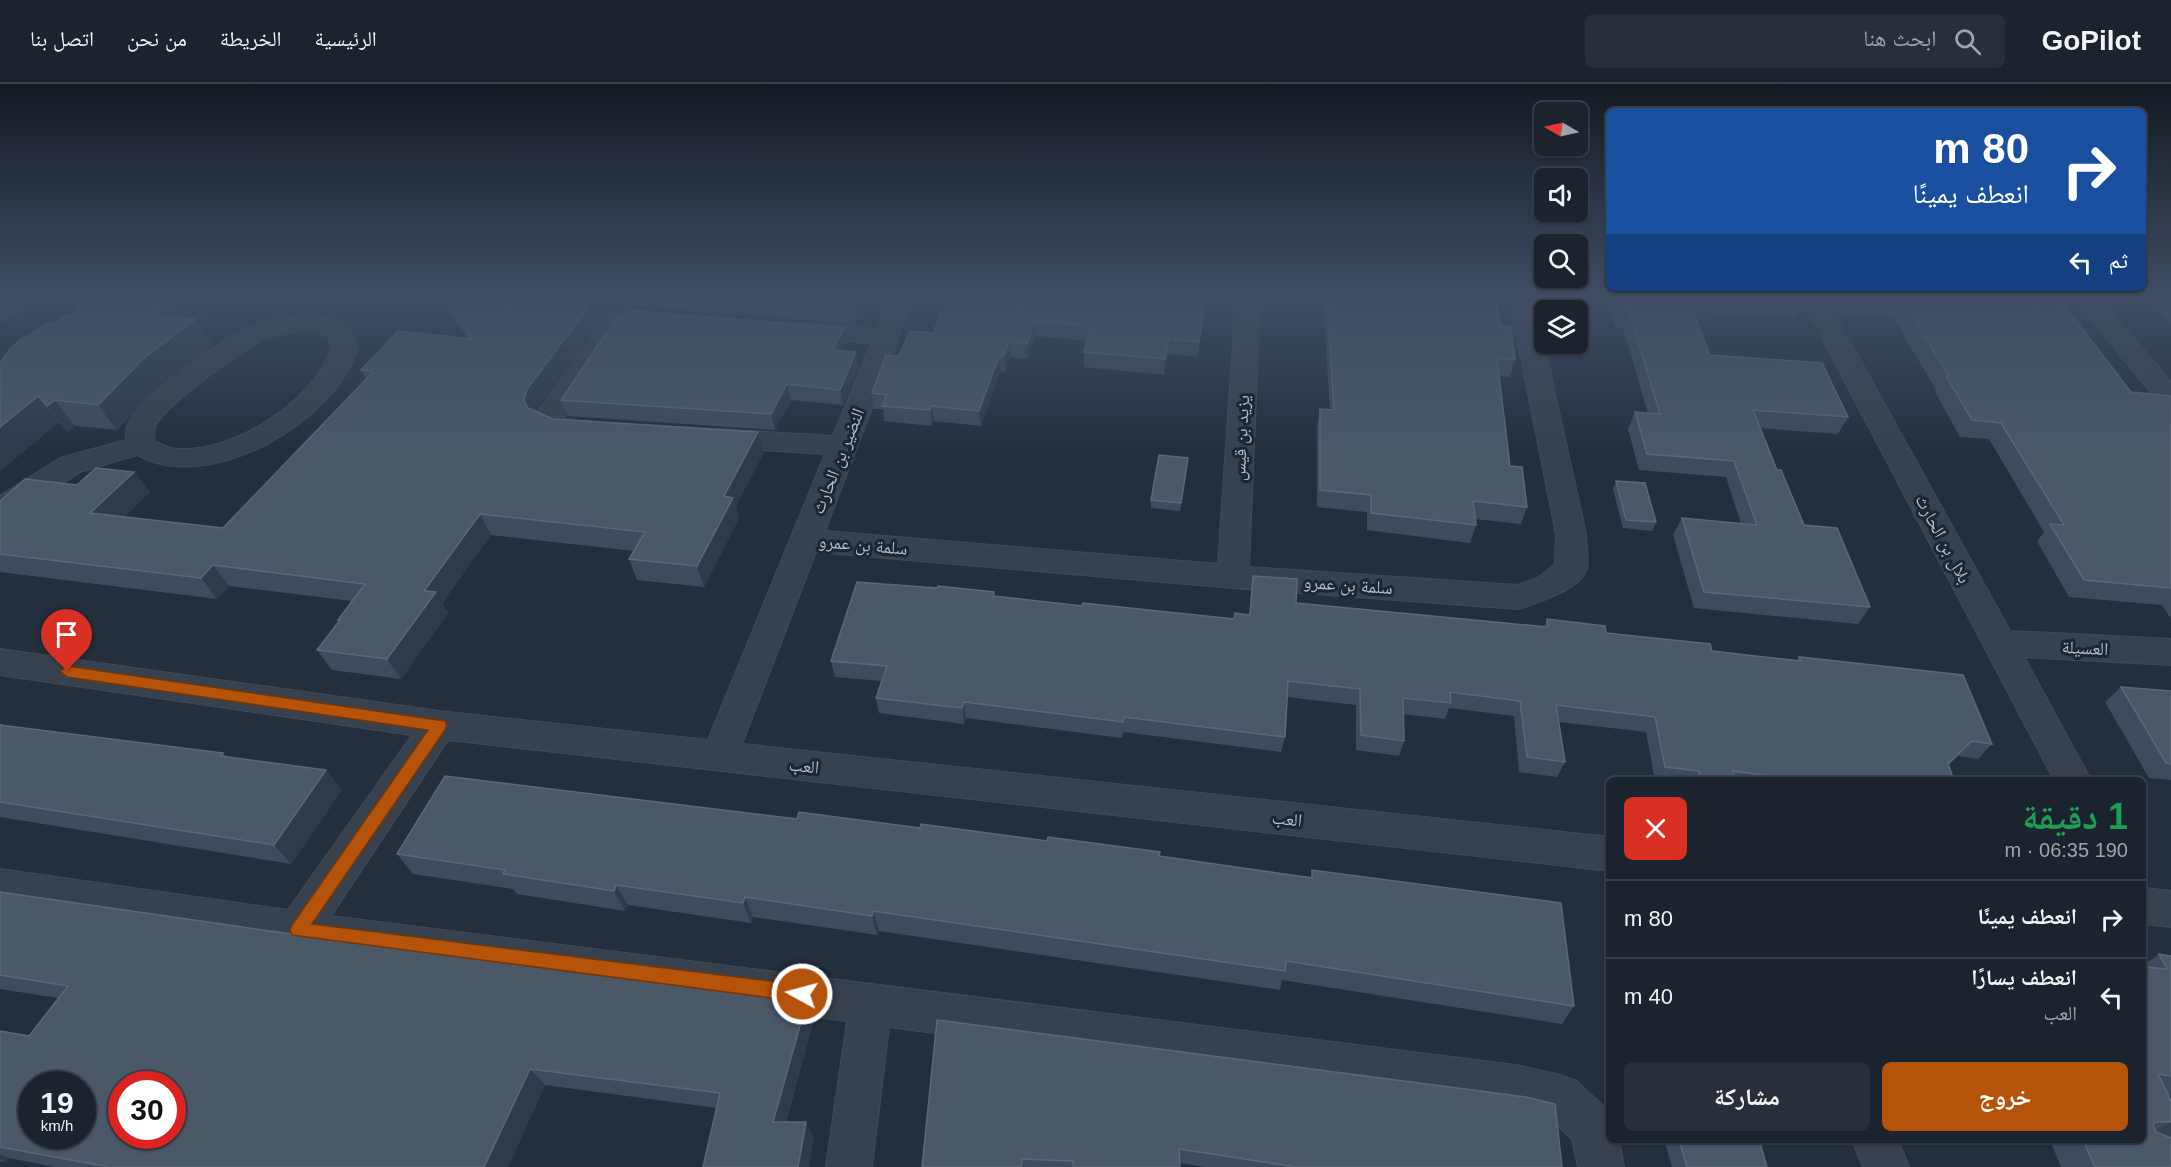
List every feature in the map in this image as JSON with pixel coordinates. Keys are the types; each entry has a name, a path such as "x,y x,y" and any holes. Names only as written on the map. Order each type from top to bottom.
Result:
{"street":[{"path":"140,445 141,426 155,408 219,354 229,349"},
{"path":"0,510 70,465 140,445 161,456 189,458 229,451 255,441 287,420 314,396 337,368 344,349"},
{"path":"596,349 552,411 549,421 562,428 610,431"},
{"name":"النضير بن الحارث","path":"719,757 882,349"},
{"name":"يزيد بن قيس","path":"1233,577 1245,349"},
{"name":"سلمة بن عمرو","path":"807,540 1233,577 1518,597 1549,586 1570,568 1570,534 1531,349"},
{"name":"بلال بن الحارث","path":"1840,349 2071,777"},
{"path":"2129,349 2171,399"},
{"path":"693,436 844,447"},
{"name":"العسيلة","path":"1998,643 2171,652"},
{"name":"العب","path":"0,662 439,725 1606,854"},
{"path":"298,930 439,725"},
{"path":"0,887 298,930 871,1002 1516,1087 1560,1097 1593,1127 1601,1167"},
{"path":"2146,906 2171,909"},
{"path":"849,1167 871,1002"},
{"path":"2146,1129 2171,1132"},
{"path":"1876,1143 1886,1167"}],"building":[{"path":"157,349 143,359 98,405 55,400 47,406 38,396 0,427 0,363 9,350"},
{"path":"381,349 557,349 527,389 524,400 528,408 553,419 758,432 724,496 733,498 697,566 629,559 645,532 480,514 424,591 436,592 387,659 317,650 365,584 213,565 201,578 0,554 0,501 25,479 77,485 96,468 134,472 90,513 223,528 373,372 361,370"},
{"path":"596,349 834,349 856,352 840,390 787,384 771,414 561,400"},
{"path":"902,349 1007,349 1004,356 999,356 979,411 932,406 930,410 882,406 887,395 872,393 886,355 899,356"},
{"path":"1085,349 1167,349 1165,359 1084,352"},
{"path":"1330,349 1514,349 1515,360 1497,358 1510,466 1522,467 1527,507 1473,501 1476,525 1371,513 1371,495 1320,490 1320,409 1334,410"},
{"path":"1640,349 1708,349 1710,355 1822,363 1848,417 1753,410 1777,470 1781,470 1804,525 1837,528 1870,607 1704,592 1682,518 1757,525 1734,461 1647,454 1635,412 1660,414"},
{"path":"1932,349 2098,349 2131,392 2171,396 2171,588 2084,580 2050,524 2064,525 2001,423 1972,420 1946,376 1949,376"},
{"path":"1159,455 1188,458 1181,503 1151,500"},
{"path":"1616,481 1645,483 1656,522 1626,520"},
{"path":"1253,576 1297,579 1296,603 1548,627 1547,619 1605,626 1606,633 1710,644 1712,651 1801,661 1799,657 1963,675 1992,744 1972,741 1948,764 1953,777 1777,777 1733,771 1734,777 1700,777 1699,771 1665,767 1655,717 1556,705 1565,762 1527,757 1520,701 1450,692 1451,703 1403,698 1404,741 1361,735 1360,689 1288,681 1285,737 1124,717 1123,722 964,702 962,708 876,698 887,666 831,661 857,582 937,588 938,586 994,592 993,596 1082,606 1083,603 1234,619 1235,613 1250,615"},
{"path":"2121,687 2171,691 2171,764 2166,763"},
{"path":"0,725 223,753 221,756 326,770 274,845 0,802"},
{"path":"445,776 797,819 799,812 920,828 921,824 1047,841 1048,837 1160,852 1159,856 1312,878 1312,870 1561,903 1574,1006 1286,961 1285,971 873,911 872,916 745,897 743,903 616,885 614,891 503,874 505,870 397,854"},
{"path":"0,892 277,932 807,1001 773,1122 806,1122 798,1167 703,1167 720,1093 530,1069 484,1167 109,1167 0,1147 0,1031 29,1036 68,986 0,975"},
{"path":"2159,954 2171,956 2171,1076 2158,1074 2171,1101 2171,1122 2155,1122 2153,1125 2156,1132 2171,1138 2171,1167 2095,1167 2084,1143 2146,1143 2146,967 2167,969"},
{"path":"937,1020 1526,1097 1555,1104 1562,1167 1296,1167 1179,1149 1180,1167 1073,1167 1073,1161 1022,1159 1021,1167 922,1167"},
{"path":"1680,1143 1760,1143 1767,1167 1687,1167"}],"route":[{"path":"67,671 439,725 298,930 802,994"}]}
